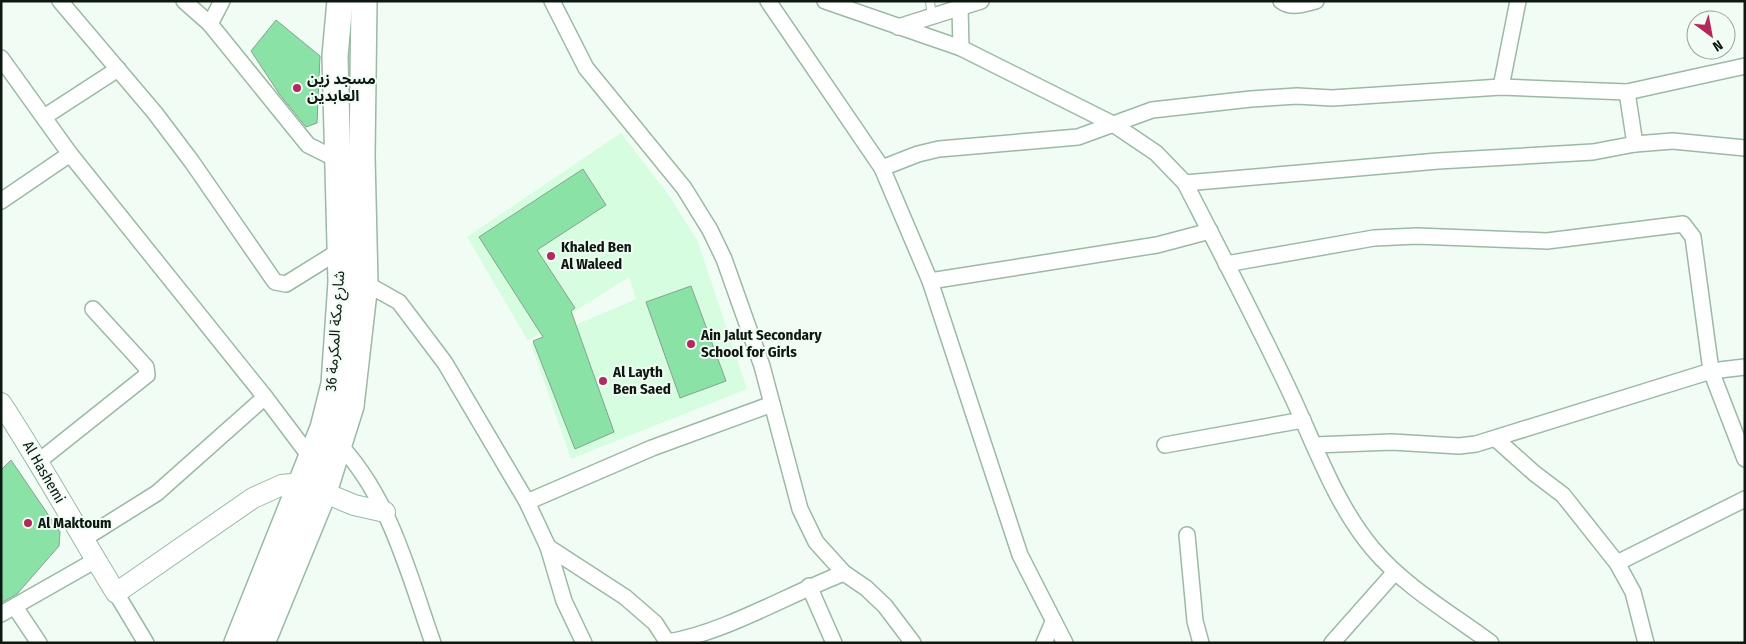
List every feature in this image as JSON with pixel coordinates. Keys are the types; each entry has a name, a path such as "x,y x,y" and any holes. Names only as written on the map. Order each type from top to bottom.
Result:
{"main road":[{"name":"شارع مكة المكرمة 36","path":"262,643 324,492 332,436 341,282 339,251 340,156 335,56 340,1"},
{"name":"شارع مكة المكرمة 36","path":"237,643 311,458 332,436 351,406 365,283 362,156 364,1"}],"street":[{"path":"60,1 118,69 192,162 275,282 286,284 339,251"},
{"path":"184,1 210,24 308,145 328,155 340,156"},
{"path":"210,24 222,1"},
{"path":"552,1 586,68 684,188 710,230 724,259 762,366 800,509 816,542 844,573 866,588 885,606 913,643"},
{"path":"768,1 882,168 930,282 1020,555 1065,643"},
{"path":"825,1 961,48 1113,124 1156,152 1185,183 1303,420 1339,497 1355,523 1373,548 1396,572 1491,643"},
{"path":"898,27 932,18 981,1"},
{"path":"1281,1 1289,6 1296,6 1316,1"},
{"path":"1501,88 1518,1"},
{"path":"960,8 961,48"},
{"path":"1,58 70,154 265,397 311,458"},
{"path":"882,168 918,154 939,149 1078,137 1152,110 1297,96 1332,98 1501,88 1627,92 1745,66"},
{"path":"44,117 118,69"},
{"path":"1627,92 1635,144"},
{"path":"1185,183 1438,161 1593,152 1635,144 1673,141 1745,148"},
{"path":"1,201 70,154"},
{"path":"1226,264 1374,238 1418,236 1547,241 1590,237 1678,223 1687,228 1693,237 1711,371 1745,459"},
{"path":"930,282 1157,245 1210,231"},
{"path":"365,283 399,302 445,363 475,410 527,502 548,547 564,601 584,643"},
{"path":"39,461 147,375 146,366 93,309"},
{"path":"1314,445 1392,442 1458,446 1496,439 1711,371 1745,367"},
{"path":"82,540 157,493 265,397"},
{"name":"Al Hashemi","path":"1,402 39,461 82,540 116,594"},
{"path":"527,502 652,448 772,404"},
{"path":"1165,445 1303,420"},
{"path":"332,436 362,473 386,512 433,643"},
{"path":"1496,439 1534,473 1563,495 1617,563 1633,592 1646,643"},
{"path":"146,643 116,594 252,498 282,485 301,484 354,505 386,512"},
{"path":"1617,563 1745,499"},
{"path":"1187,535 1195,621 1200,643"},
{"path":"548,547 626,597 654,623 668,642 690,638 713,629 809,586 844,573"},
{"path":"1,614 96,560"},
{"path":"1332,643 1396,572"},
{"path":"809,586 834,643"},
{"path":"15,606 39,643"},
{"path":"1044,643 1053,622"}],"lane":[{"path":"930,1 932,18"}],"shaded area":[{"path":"621,133 671,198 698,242 747,389 571,459 531,344 636,299 629,277 528,341 467,237"}],"building":[{"name":"مسجد زين العابدين","path":"276,20 320,56 317,123 306,127 280,95 251,51"},
{"path":"583,169 606,205 537,250 575,308 571,311 614,432 575,449 533,341 543,337 479,237"},
{"name":"Ain Jalut Secondary School for Girls","path":"691,286 726,381 680,398 646,302"},
{"name":"Al Maktoum","path":"11,460 60,532 59,546 17,594 1,603 1,470"}],"place":[{"name":"مسجد زين العابدين","path":"297,88"},
{"name":"Khaled Ben Al Waleed","path":"551,256"},
{"name":"Ain Jalut Secondary School for Girls","path":"691,344"},
{"name":"Al Layth Ben Saed","path":"603,381"},
{"name":"Al Maktoum","path":"28,523"}]}
